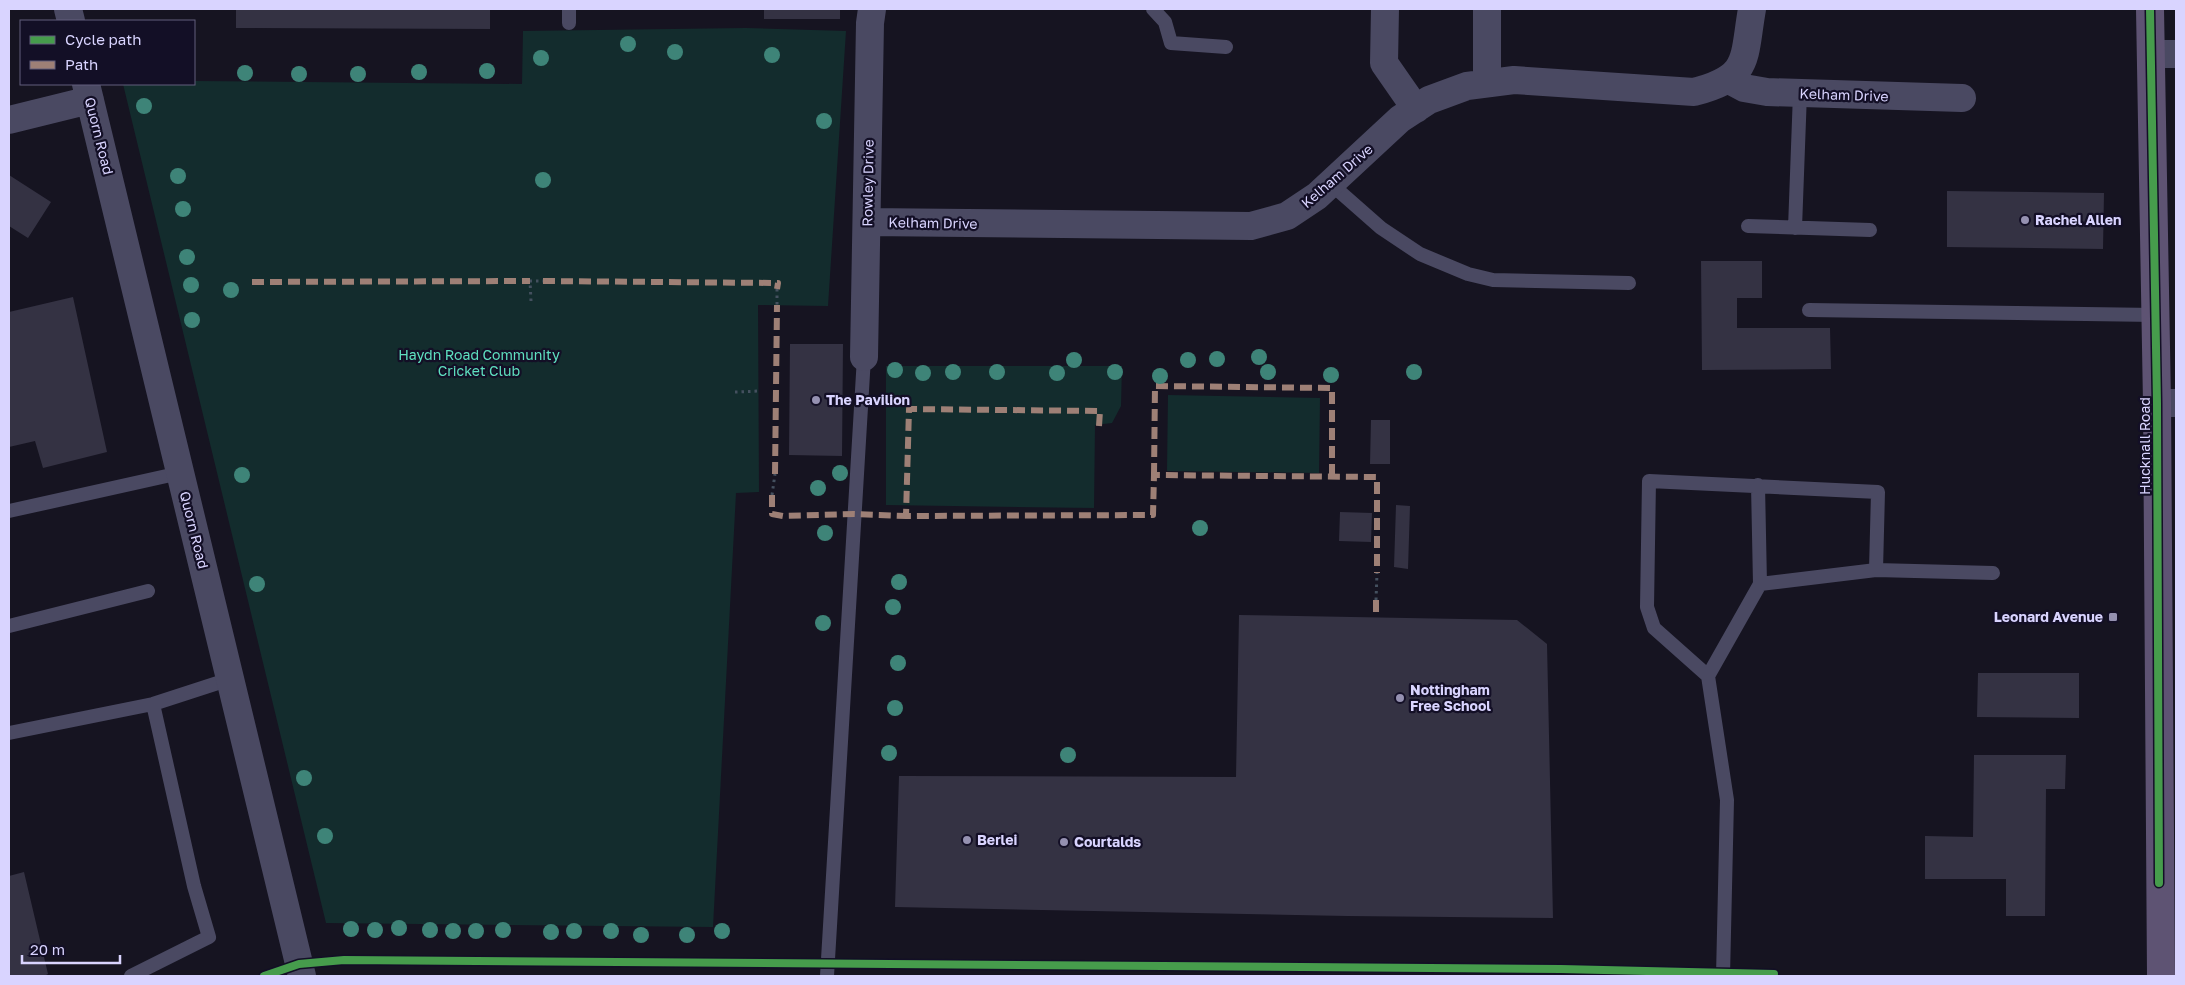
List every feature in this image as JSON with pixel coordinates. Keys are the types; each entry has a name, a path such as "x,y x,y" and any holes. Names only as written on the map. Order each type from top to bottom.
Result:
{"main road":[{"name":"Hucknall Road","path":"2150,9 2163,54 2156,315 2167,403 2167,758 2160,976"}],"street":[{"name":"Rowley Drive","path":"864,357 869,43 872,9"},
{"path":"1385,9 1384,63 1416,108"},
{"path":"1487,9 1487,83"},
{"path":"1728,80 1739,69 1743,60 1752,9"},
{"name":"Kelham Drive","path":"867,222 1251,226 1287,216 1317,196 1400,119 1429,100 1467,86 1487,83 1514,80 1694,92 1728,80 1744,88 1766,92 1962,98"},
{"path":"9,120 88,92"},
{"name":"Quorn Road","path":"88,92 302,976"}],"lane":[{"path":"569,9 569,23"},
{"path":"1153,9 1165,22 1171,43 1226,46"},
{"path":"1795,228 1800,93"},
{"path":"1331,184 1381,228 1420,254 1468,274 1493,280 1629,282"},
{"path":"1748,226 1870,230"},
{"path":"1809,310 2156,315"},
{"path":"827,976 864,357"},
{"path":"9,511 180,473"},
{"path":"1708,676 1654,628 1647,607 1649,481 1878,492 1876,570"},
{"path":"1723,976 1727,800 1708,676 1760,584 1758,485"},
{"path":"1760,584 1876,570 1993,573"},
{"path":"9,626 148,591"},
{"path":"9,733 153,704 230,679"},
{"path":"131,976 209,937 194,886 153,704"}],"path":[{"path":"531,301 530,281 544,281"},
{"path":"777,288 777,304"},
{"path":"735,392 760,391"},
{"path":"772,495 775,474"},
{"path":"1376,600 1377,574"}],"green space":[{"name":"Haydn Road Community Cricket Club","path":"746,28 846,31 828,306 758,305 759,492 736,493 713,927 326,923 123,85 195,85 195,81 522,84 523,31"},
{"path":"886,366 1122,366 1121,406 1112,423 1095,425 1094,508 886,505"},
{"path":"1168,395 1320,398 1319,473 1167,471"}],"building":[{"path":"236,9 490,9 490,29 236,28"},
{"path":"764,9 840,9 840,19 764,19"},
{"path":"9,175 51,202 28,238 9,226"},
{"name":"Rachel Allen","path":"1947,191 2104,193 2103,249 1947,247"},
{"path":"1701,261 1762,261 1762,298 1737,298 1737,328 1830,328 1831,369 1702,370"},
{"path":"73,297 107,452 43,468 35,441 9,447 9,312"},
{"name":"The Pavilion","path":"790,344 843,344 842,456 789,455"},
{"path":"1371,420 1390,420 1390,464 1370,464"},
{"path":"1396,505 1410,506 1408,569 1394,567"},
{"path":"1340,512 1372,513 1371,542 1339,541"},
{"path":"1239,615 1517,620 1547,644 1553,918 895,907 899,776 1236,777"},
{"path":"1978,673 2079,673 2079,718 1977,717"},
{"path":"1974,755 2066,755 2065,789 2046,789 2045,916 2006,916 2006,879 1925,879 1925,836 1973,837"},
{"path":"24,872 48,974 44,976 9,976 9,876"}],"marked path":[{"path":"252,282 530,281"},
{"path":"543,281 778,283 777,289"},
{"path":"775,474 777,305"},
{"path":"1154,475 1155,386 1332,388 1332,477"},
{"path":"1099,426 1100,411 909,409 906,516 1153,515 1154,475 1377,477 1377,573"},
{"path":"772,495 772,514 783,516 854,514 906,516"},
{"path":"1376,600 1376,616"}],"cycle path":[{"path":"2150,9 2157,403 2159,883"},
{"path":"264,976 299,964 344,960 1561,969 1774,974"}],"place":[{"name":"Rachel Allen","path":"2025,220"},
{"name":"The Pavilion","path":"816,400"},
{"name":"Leonard Avenue","path":"2113,617"},
{"name":"Nottingham Free School","path":"1400,698"},
{"name":"Berlei","path":"967,840"},
{"name":"Courtalds","path":"1064,842"}]}
